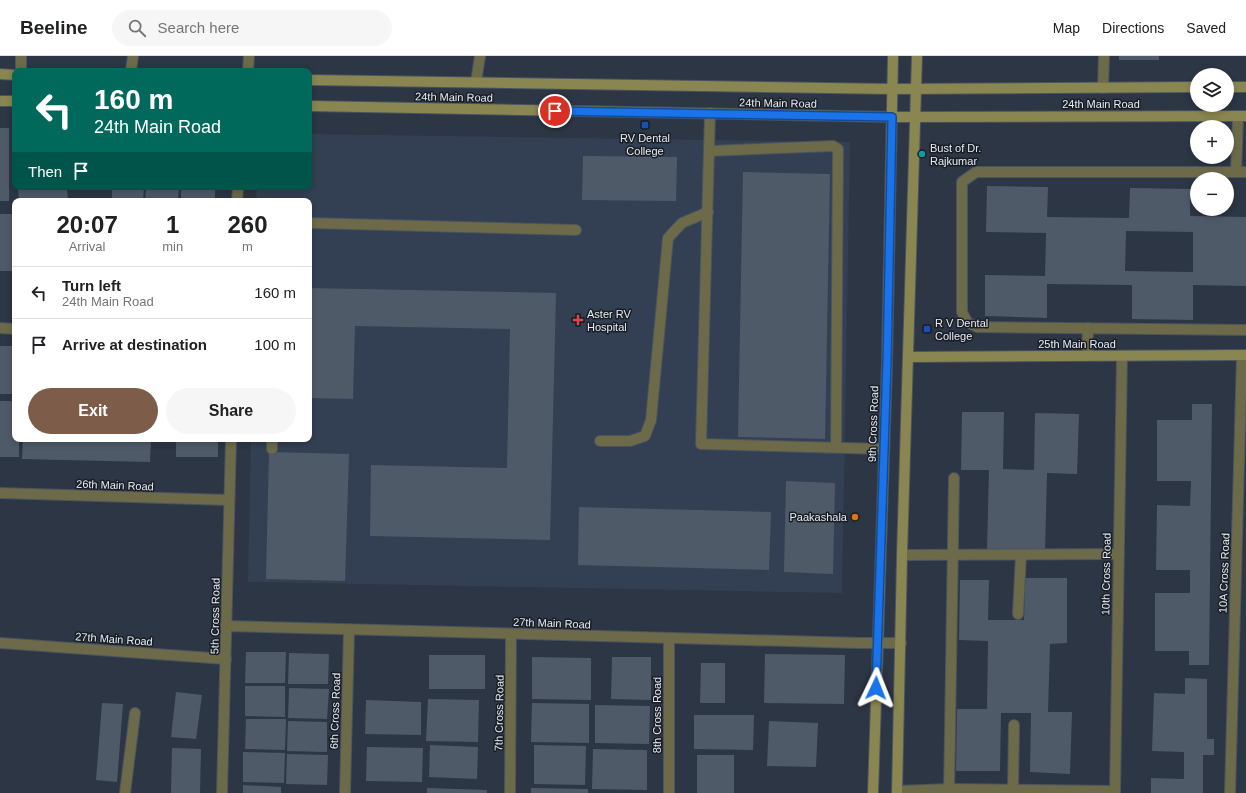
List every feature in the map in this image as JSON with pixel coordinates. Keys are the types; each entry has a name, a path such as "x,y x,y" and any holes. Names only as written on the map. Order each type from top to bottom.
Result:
{"main road":[{"name":"9th Cross Road","path":"872,793 884,449 893,56"},
{"path":"897,792 902,555 918,56"},
{"path":"0,74 12,75"},
{"name":"24th Main Road","path":"312,80 892,89 1190,87"},
{"path":"1234,87 1246,87"},
{"path":"0,101 12,101"},
{"name":"24th Main Road","path":"312,106 892,117 1242,116"},
{"name":"25th Main Road","path":"909,357 1244,354"}],"street":[{"path":"20,56 20,68"},
{"path":"131,68 133,56"},
{"path":"248,68 249,56"},
{"path":"476,82 480,56"},
{"path":"1103,88 1104,56"},
{"path":"710,113 701,444 884,449"},
{"path":"1242,116 1241,172 976,172 962,182 962,312 967,322 977,327 1246,330"},
{"path":"709,151 833,146 838,149 836,448"},
{"path":"600,441 630,441 645,436 651,420 668,238 682,223 708,212"},
{"path":"312,223 576,230"},
{"path":"0,328 12,328"},
{"path":"1087,356 1088,328"},
{"name":"10A Cross Road","path":"1230,793 1244,354"},
{"name":"10th Cross Road","path":"1115,792 1122,356"},
{"name":"5th Cross Road","path":"222,793 231,442"},
{"path":"949,791 954,478"},
{"name":"26th Main Road","path":"0,493 230,500"},
{"path":"1018,614 1021,554"},
{"path":"902,555 1118,554"},
{"name":"27th Main Road","path":"226,626 878,644 901,643"},
{"name":"6th Cross Road","path":"345,793 349,630"},
{"name":"7th Cross Road","path":"510,793 512,634"},
{"name":"8th Cross Road","path":"669,638 669,793"},
{"name":"27th Main Road","path":"0,643 226,659"},
{"path":"125,793 135,713"},
{"path":"1013,790 1014,725"},
{"path":"897,792 1013,790 1115,792"}],"shaded area":[{"name":"Aster RV Hospital","path":"312,134 850,142 842,593 248,582 251,442 312,442 312,198 256,198 257,190 312,190"}],"building":[{"path":"1119,56 1159,56 1159,60 1119,60"},
{"path":"0,128 9,128 9,201 0,201"},
{"path":"583,156 677,157 676,201 582,200"},
{"path":"743,172 830,174 825,439 738,437"},
{"path":"987,186 1048,187 1047,217 1129,218 1130,188 1190,189 1190,216 1246,217 1246,286 1193,285 1193,320 1132,319 1132,285 1047,284 1047,318 985,316 985,275 1045,276 1046,233 986,232","holes":["1126,231 1193,232 1193,272 1125,271"]},
{"path":"18,190 67,190 68,198 19,198"},
{"path":"112,190 144,190 143,198 112,198"},
{"path":"146,190 179,190 178,198 145,198"},
{"path":"181,190 215,190 215,198 181,198"},
{"path":"0,214 12,214 12,271 0,271"},
{"path":"312,288 556,293 550,540 370,536 371,465 507,468 510,329 355,326 353,399 312,398"},
{"path":"0,346 12,346 12,394 0,394"},
{"path":"0,401 12,401 12,442 19,442 19,457 0,457"},
{"path":"1192,404 1212,404 1209,665 1189,665 1189,651 1155,651 1155,593 1190,593 1190,570 1156,570 1157,505 1190,506 1191,481 1157,481 1157,420 1192,420"},
{"path":"962,412 1004,412 1003,469 1034,470 1035,413 1079,414 1077,474 1047,473 1045,551 987,549 989,470 961,470"},
{"path":"23,442 151,442 150,462 22,459"},
{"path":"176,442 218,442 218,457 176,457"},
{"path":"269,452 349,454 345,581 266,579"},
{"path":"786,481 835,483 833,574 784,572"},
{"path":"579,507 771,512 769,570 578,565"},
{"path":"1025,578 1067,578 1067,643 1050,644 1048,712 1072,712 1070,774 1030,772 1031,713 1001,713 1000,771 956,771 957,709 987,709 988,641 959,640 960,580 989,580 988,620 1024,620"},
{"path":"246,652 286,652 285,683 245,683"},
{"path":"289,653 329,654 328,684 288,684"},
{"path":"765,654 845,655 844,704 764,703"},
{"path":"429,655 485,655 485,689 429,689"},
{"path":"532,657 591,658 591,700 532,699"},
{"path":"612,657 651,657 651,700 611,699"},
{"path":"701,663 725,663 725,703 700,703"},
{"path":"1185,678 1207,679 1207,739 1214,739 1214,755 1203,755 1203,793 1151,793 1151,778 1184,779 1184,752 1152,751 1154,693 1185,694"},
{"path":"245,686 285,686 285,717 245,716"},
{"path":"289,688 329,689 327,719 288,718"},
{"path":"176,692 202,695 196,739 171,737"},
{"path":"428,699 479,700 478,742 426,741"},
{"path":"366,700 421,702 421,735 365,734"},
{"path":"102,703 123,704 117,782 96,780"},
{"path":"532,703 589,704 589,743 531,742"},
{"path":"595,705 650,706 649,744 595,743"},
{"path":"694,715 754,715 753,750 694,749"},
{"path":"246,719 286,719 285,750 245,749"},
{"path":"288,721 327,722 327,752 287,751"},
{"path":"769,721 818,723 816,767 767,766"},
{"path":"430,745 478,747 477,779 429,777"},
{"path":"534,745 586,746 585,785 534,784"},
{"path":"367,747 423,748 422,782 366,781"},
{"path":"172,748 201,749 200,793 171,793"},
{"path":"593,749 647,750 647,790 592,789"},
{"path":"243,752 285,753 284,783 243,782"},
{"path":"287,754 328,755 327,785 286,784"},
{"path":"697,755 734,755 734,793 697,793"},
{"path":"243,785 281,787 281,793 243,793"},
{"path":"427,788 487,790 487,793 427,793"},
{"path":"531,788 588,789 588,793 531,793"}],"place":[{"name":"RV Dental College","path":"645,125"},
{"name":"Bust of Dr. Rajkumar","path":"922,154"},
{"name":"Aster RV Hospital","path":"578,320"},
{"name":"R V Dental College","path":"927,329"},
{"name":"Paakashala","path":"855,517"}],"route":[{"path":"555,111 892,117 887,362 876,688"}]}
